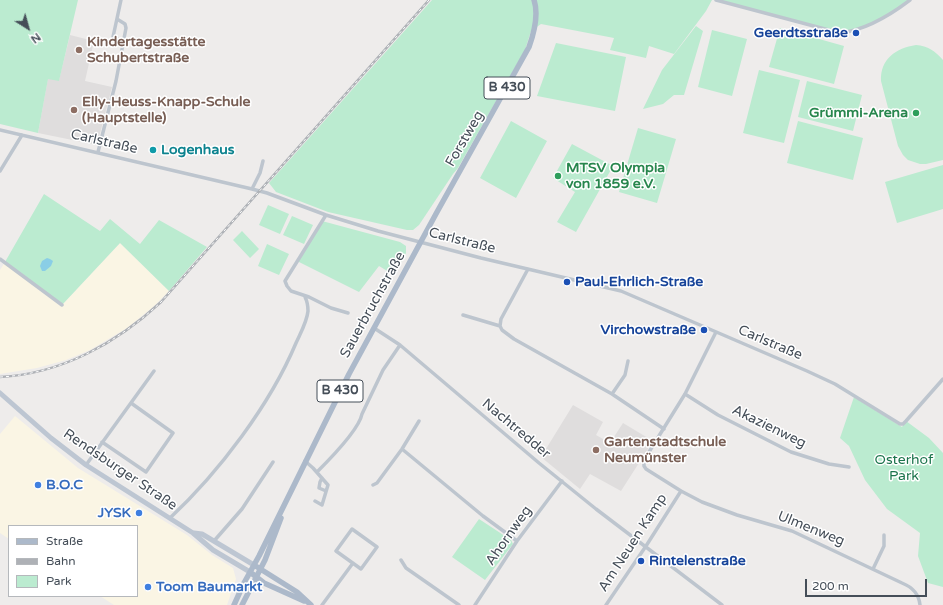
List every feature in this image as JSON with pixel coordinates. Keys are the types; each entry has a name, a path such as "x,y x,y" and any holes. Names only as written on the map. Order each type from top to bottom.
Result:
{"main road":[{"name":"Forstweg","path":"421,242 529,47 534,34 536,17 534,0"},
{"name":"Sauerbruchstraße","path":"254,565 305,461 374,328 421,242"},
{"name":"Sauerbruchstraße","path":"261,570 282,510"},
{"name":"Rendsburger Straße","path":"254,565 297,592 311,605"},
{"name":"B 430","path":"234,605 254,565"},
{"name":"B 430","path":"242,605 261,570"},
{"name":"Rendsburger Straße","path":"250,572 278,590 306,601"}],"street":[{"path":"121,0 113,37 124,42"},
{"path":"716,0 840,33 852,32 869,25 885,17 910,0"},
{"path":"98,152 116,81 126,28 125,24 117,19"},
{"name":"Carlstraße","path":"0,130 252,189 326,215 421,242 621,291 835,384 900,424 903,424 906,421 943,379"},
{"path":"0,171 22,135"},
{"path":"252,189 260,173 263,161"},
{"path":"326,215 285,281 291,291 348,314"},
{"path":"0,259 62,305"},
{"path":"500,326 504,313 528,269"},
{"path":"170,518 223,459 256,415 280,376 292,354 308,312 308,304 305,297"},
{"path":"463,315 500,326 502,330 514,340 612,394 664,429 685,394 716,332"},
{"name":"Nachtredder","path":"374,328 400,345 539,463 596,509 646,546"},
{"path":"317,472 334,455 360,421 383,370 400,345"},
{"path":"612,394 625,375 628,361"},
{"path":"86,465 154,370"},
{"name":"Rendsburger Straße","path":"0,393 51,438 86,465 193,533 213,550 250,572"},
{"name":"Akazienweg","path":"685,394 718,415 791,452 829,464 850,467"},
{"path":"102,442 146,472 173,433 131,403"},
{"path":"373,485 377,483 402,449 418,421"},
{"name":"Am Neuen Kamp","path":"606,605 681,491 646,469 644,466 644,460 664,429"},
{"path":"402,449 483,516 517,541"},
{"path":"305,461 328,485 322,505 315,501"},
{"path":"214,541 242,509 273,462"},
{"path":"322,478 320,488 326,491"},
{"name":"Ahornweg","path":"475,605 517,541 562,481"},
{"name":"Ulmenweg","path":"681,491 720,509 792,531 909,586 920,601 920,605"},
{"path":"352,529 377,547 361,569 353,563 336,551 352,529"},
{"name":"Rendsburger Straße","path":"193,533 202,534 254,565"},
{"path":"873,569 884,546 884,535"},
{"path":"646,546 722,605"},
{"path":"401,560 406,568 459,605"},
{"path":"322,605 353,563"}],"shaded area":[{"name":"Elly-Heuss-Knapp-Schule (Hauptstelle)","path":"70,35 94,41 85,81 112,87 97,145 38,133 48,78 59,80"},
{"path":"120,243 169,291 153,307 127,328 90,350 66,360 37,368 0,374 0,270 5,262 62,305"},
{"name":"Gartenstadtschule Neumünster","path":"573,405 603,422 596,435 610,443 623,423 653,441 621,491 590,474 580,489 541,457"},
{"path":"15,416 78,468 187,535 212,555 233,568 236,579 227,605 114,605 102,597 138,597 138,525 8,525 8,538 0,533 0,434"}],"green space":[{"path":"0,0 78,0 59,81 48,79 38,133 0,124"},
{"path":"432,0 712,0 706,11 674,54 649,46 646,58 610,50 614,38 541,24 531,31 525,50 458,168 419,225 413,230 407,230 328,212 276,192 269,183"},
{"path":"716,0 910,0 874,23 840,33"},
{"path":"696,26 703,31 684,95 674,95 663,104 643,109 662,70"},
{"path":"780,28 844,46 834,84 769,67"},
{"path":"712,30 747,39 732,96 698,87"},
{"path":"556,43 626,57 615,111 537,96"},
{"name":"Grümmi-Arena","path":"916,45 924,46 937,54 943,60 943,160 926,164 920,164 908,160 898,146 881,81 881,73 886,61 896,52"},
{"path":"759,70 800,80 784,143 743,133"},
{"path":"807,81 862,95 853,131 798,117"},
{"path":"511,121 547,141 516,198 480,178"},
{"path":"798,121 863,138 853,180 787,163"},
{"path":"638,128 676,139 657,203 619,192"},
{"path":"572,144 613,166 576,232 557,222 575,192 553,178"},
{"path":"943,165 943,209 897,223 885,182"},
{"path":"44,194 100,231 110,219 140,244 159,220 207,247 169,291 120,243 62,305 5,262"},
{"path":"268,205 289,214 280,234 259,225"},
{"path":"292,216 313,225 304,244 283,235"},
{"path":"322,221 400,242 406,246 406,253 394,275 379,266 359,292 297,261"},
{"path":"242,231 259,249 250,258 233,240"},
{"path":"267,244 289,254 279,275 258,266"},
{"name":"Osterhof Park","path":"854,397 902,427 906,421 929,438 943,453 943,587 928,583 918,556 920,533 887,509 865,480 849,446 840,438"},
{"path":"479,519 511,540 513,544 485,580 452,557"}],"water":[{"path":"47,258 53,261 51,266 45,271 42,271 40,266 42,261"}],"railway":[{"path":"0,377 23,375 66,363 107,343 144,317 161,302 429,0"}],"place":[{"name":"Geerdtsstraße","path":"856,33"},
{"name":"Kindertagesstätte Schubertstraße","path":"79,50"},
{"name":"Elly-Heuss-Knapp-Schule (Hauptstelle)","path":"74,110"},
{"name":"Grümmi-Arena","path":"916,113"},
{"name":"Logenhaus","path":"153,150"},
{"name":"MTSV Olympia von 1859 e.V.","path":"558,176"},
{"name":"Paul-Ehrlich-Straße","path":"567,282"},
{"name":"Virchowstraße","path":"704,330"},
{"name":"Gartenstadtschule Neumünster","path":"596,450"},
{"name":"B.O.C","path":"38,485"},
{"name":"JYSK","path":"139,513"},
{"name":"Rintelenstraße","path":"641,561"},
{"name":"Toom Baumarkt","path":"148,587"}]}
